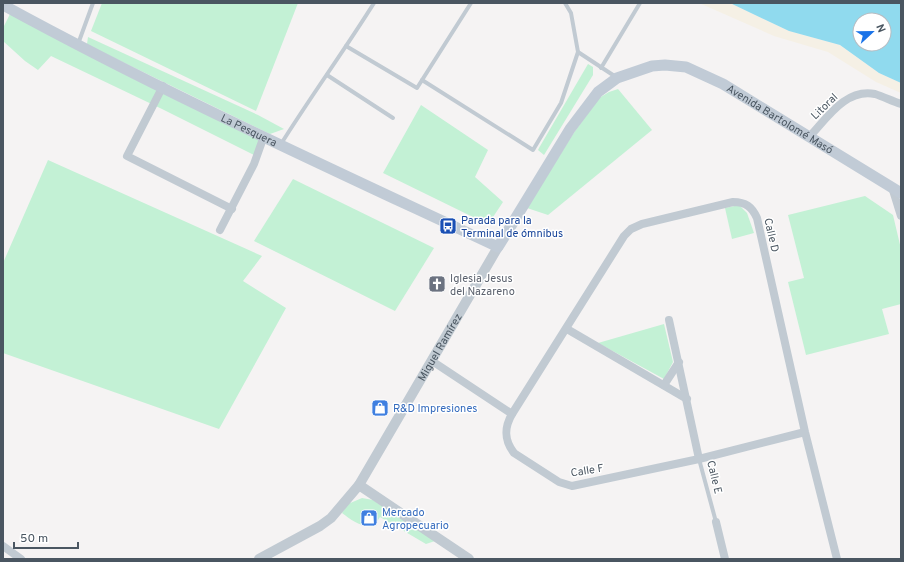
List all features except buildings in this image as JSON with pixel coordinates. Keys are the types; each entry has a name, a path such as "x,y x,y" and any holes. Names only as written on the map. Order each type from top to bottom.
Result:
{"main road":[{"name":"La Pesquera","path":"5,5 77,44 281,145 498,247"},
{"name":"Miguel Ramírez","path":"498,247 570,129 598,92 617,78 652,66"},
{"name":"Avenida Bartolomé Masó","path":"652,66 676,66 696,71 729,87 897,190"}],"street":[{"path":"163,86 127,156 232,209"},
{"name":"Litoral","path":"810,136 843,101 857,95 873,94 901,104"},
{"path":"220,230 254,164 264,136"},
{"path":"897,190 901,216"},
{"name":"Calle D","path":"512,414 567,329 624,236 632,229 642,224 733,202 747,204 757,218 805,432 837,559"},
{"name":"Miguel Ramírez","path":"259,559 320,526 331,518 359,485 498,247"},
{"name":"Calle E","path":"669,320 699,459"},
{"path":"567,329 687,399"},
{"path":"432,361 512,414"},
{"path":"664,386 679,362"},
{"name":"Calle F","path":"512,414 506,430 509,447 514,453 559,482 572,486 699,459 805,432"},
{"path":"359,485 469,559"},
{"name":"Calle E","path":"716,522 725,559"},
{"path":"3,546 21,559"}],"lane":[{"path":"77,44 93,3"},
{"path":"281,145 374,3"},
{"path":"346,46 416,88 471,3"},
{"path":"422,80 533,150 560,103 578,52 571,13 565,3"},
{"path":"602,68 640,3"},
{"path":"578,52 617,78"},
{"path":"327,75 393,118"},
{"name":"Calle E","path":"699,459 716,522"}],"green space":[{"path":"102,3 298,3 256,111 91,31"},
{"path":"10,14 261,140 254,155 51,56 38,70 25,61 3,41 3,28"},
{"path":"88,37 258,115 284,129 270,134 90,46 87,44"},
{"path":"588,64 593,67 593,75 544,155 538,150"},
{"path":"618,89 652,130 548,215 527,208 573,134 599,98"},
{"path":"421,105 488,150 475,177 503,202 493,217 479,220 383,173"},
{"path":"48,160 262,256 243,281 286,308 219,429 3,353 3,263"},
{"path":"293,179 434,248 395,311 254,241"},
{"path":"865,196 893,215 901,249 901,304 882,309 889,334 806,355 788,282 804,278 788,215"},
{"path":"739,205 747,213 754,233 732,239 725,208"},
{"path":"664,324 673,362 664,379 598,343"},
{"path":"362,498 373,500 435,541 426,544 380,517 374,526 365,526 357,523 342,513 348,504"}],"sand":[{"path":"699,3 730,3 789,31 840,45 879,73 901,83 901,93 876,82 828,52 774,36"}],"water":[{"path":"730,3 901,3 901,83 879,73 840,45 789,31"}],"place":[{"name":"Parada para la Terminal de ómnibus","path":"448,226"},
{"name":"Iglesia Jesus del Nazareno","path":"437,284"},
{"name":"R&D Impresiones","path":"380,408"},
{"name":"Mercado Agropecuario","path":"369,518"}]}
